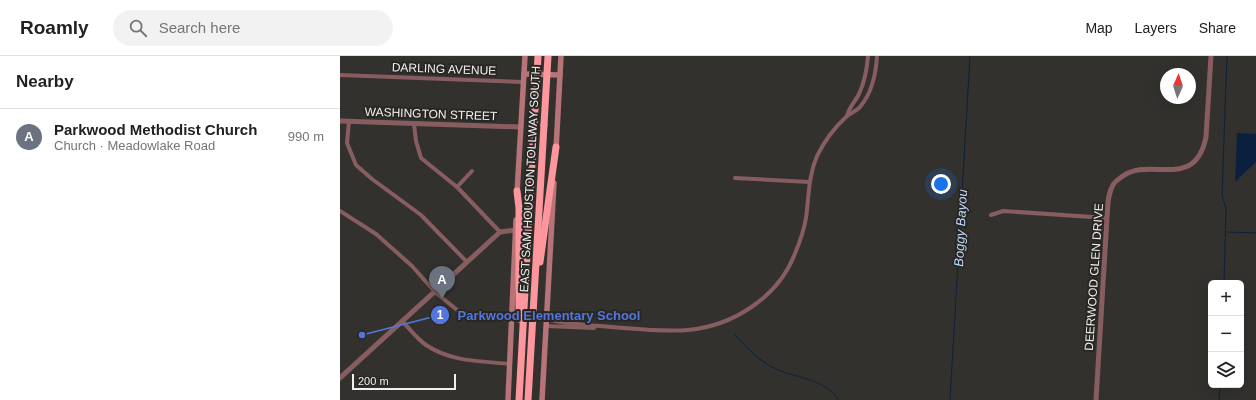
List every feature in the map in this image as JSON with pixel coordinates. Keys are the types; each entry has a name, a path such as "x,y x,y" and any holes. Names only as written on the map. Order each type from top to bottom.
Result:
{"highway":[{"name":"EAST SAM HOUSTON TOLLWAY SOUTH","path":"518,400 538,56"},
{"name":"EAST SAM HOUSTON TOLLWAY SOUTH","path":"528,400 548,56"},
{"path":"534,304 556,147"},
{"path":"517,191 519,208 518,316 522,328"}],"main road":[{"path":"508,400 515,230 525,56"},
{"path":"542,400 561,56"},
{"path":"524,74 560,76"}],"street":[{"path":"847,116 849,108 857,98 862,87 868,67 868,56"},
{"path":"546,326 671,330 698,329 725,321 741,314 754,305 776,284 788,268 794,256 802,237 805,223 809,182 816,159 832,132 847,116 857,111 864,102 870,90 876,69 877,56"},
{"name":"DEERWOOD GLEN DRIVE","path":"1096,400 1108,200 1110,191 1114,183 1127,173 1136,169 1175,170 1187,166 1201,153 1206,138 1211,56"},
{"path":"868,67 876,69"},
{"name":"DARLING AVENUE","path":"340,75 524,82"},
{"name":"WASHINGTON STREET","path":"340,121 521,127"},
{"path":"349,121 347,143 356,165 372,179 421,215 467,262"},
{"path":"414,124 416,141 421,158 457,187 500,232"},
{"path":"457,187 472,171"},
{"path":"735,178 809,182"},
{"path":"340,210 376,234 412,266 435,292 462,314 511,320"},
{"path":"991,215 1003,211 1107,218"},
{"path":"340,378 500,232 515,230"},
{"path":"546,319 622,328"},
{"path":"402,321 425,344 438,353 455,359 510,364"}],"water":[{"path":"1237,133 1256,134 1256,162 1235,182"}],"waterway":[{"name":"Boggy Bayou","path":"950,400 970,56"},
{"path":"1224,280 1226,209 1222,195 1227,56"},
{"path":"1227,232 1256,233"},
{"path":"735,335 754,354 770,366 817,383 832,392 839,400"},
{"path":"1219,400 1220,388"}],"place":[{"name":"Parkwood Methodist Church","path":"442,299"},
{"name":"Parkwood Elementary School","path":"362,335"}]}
